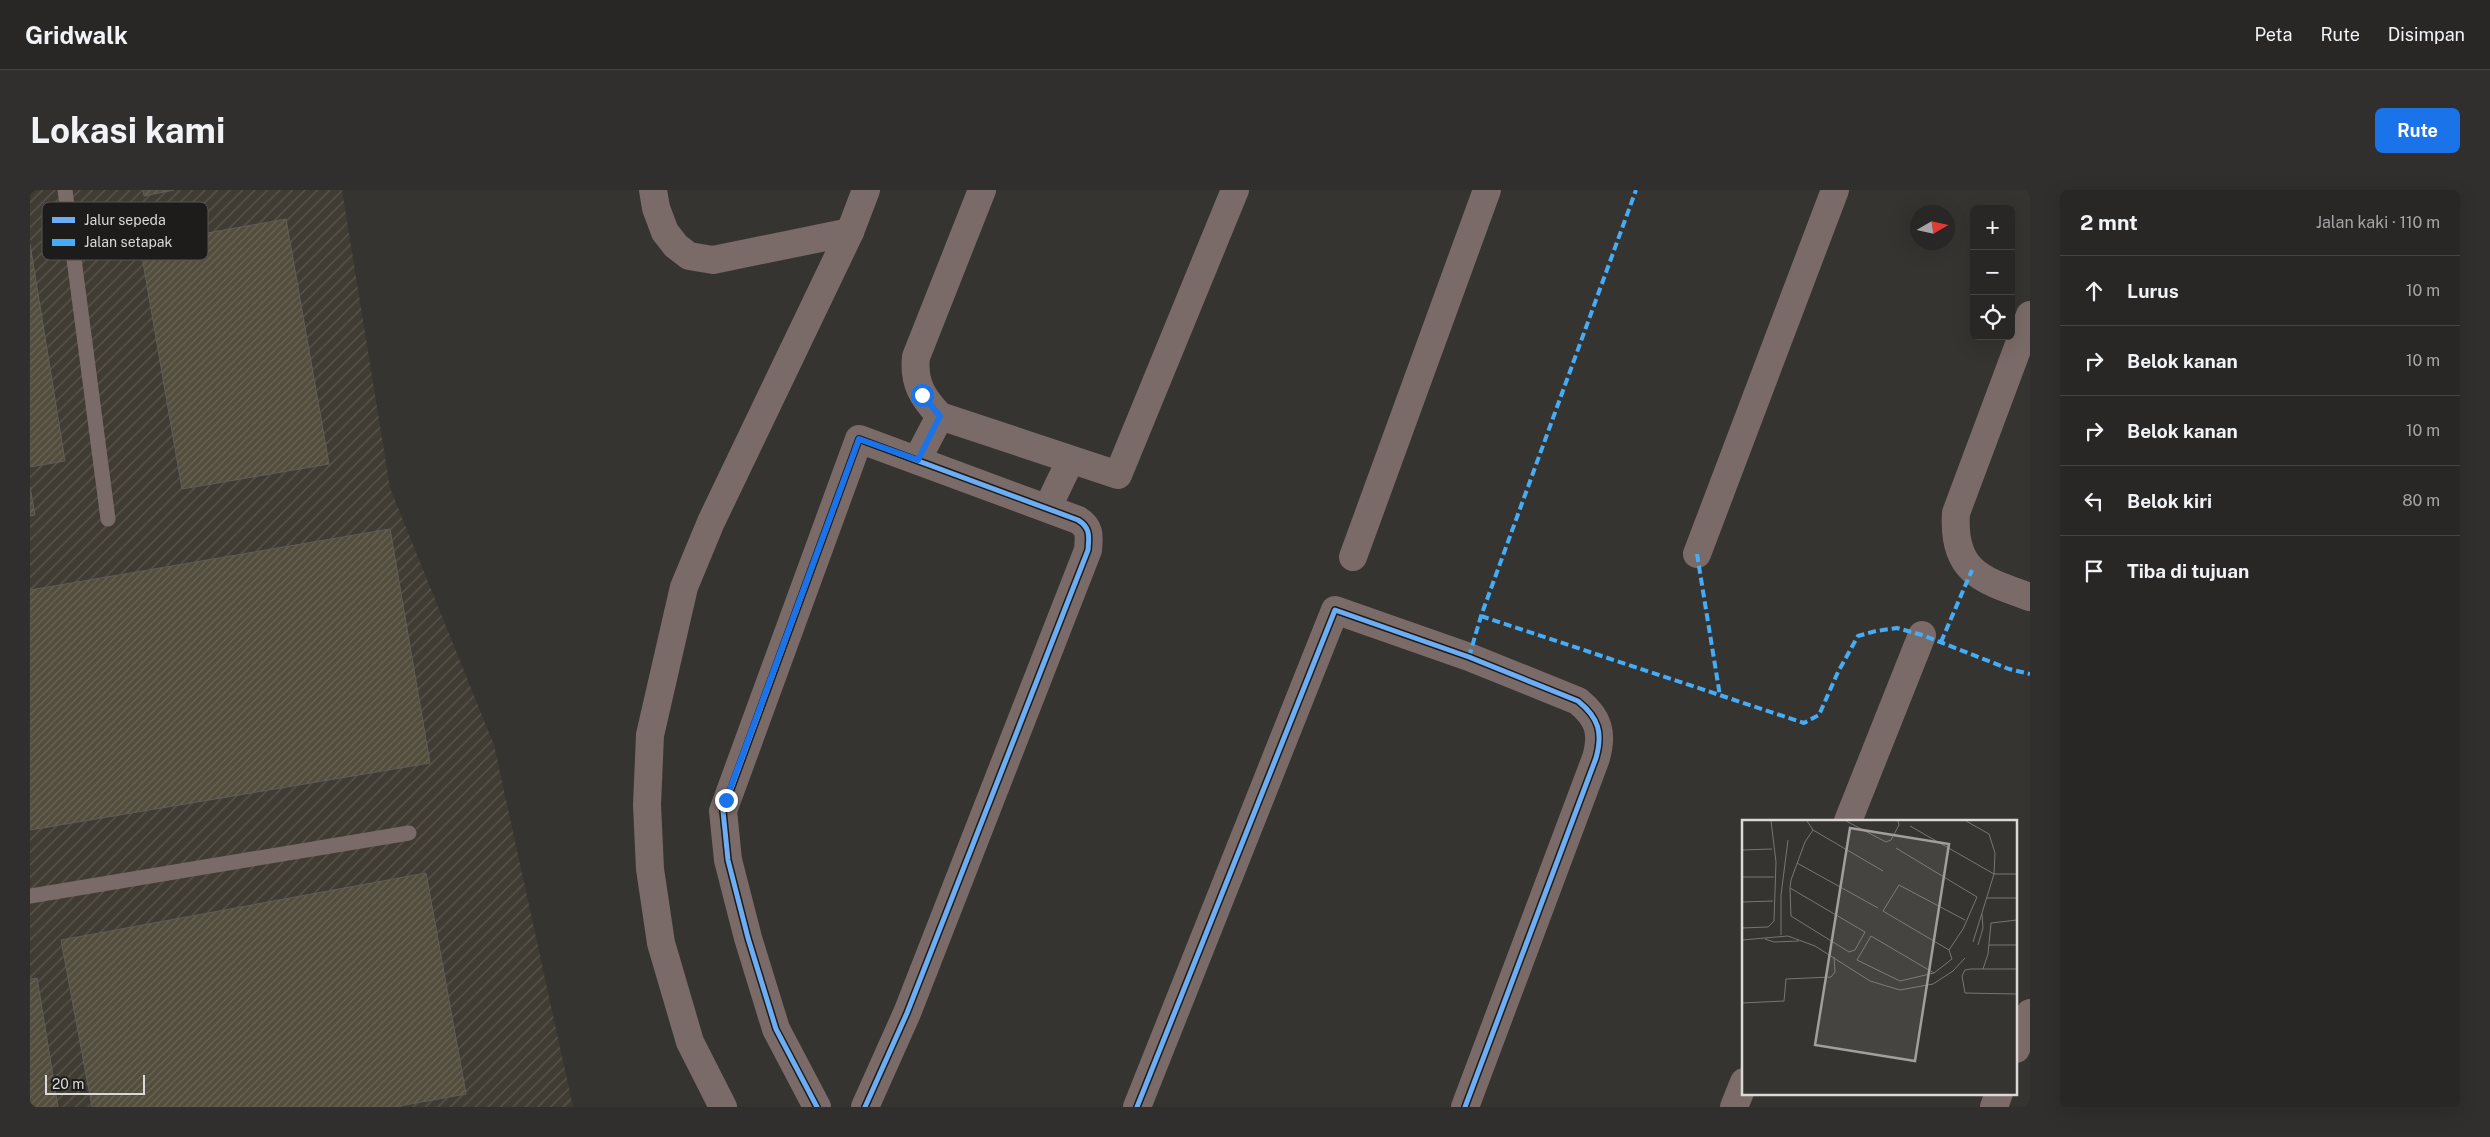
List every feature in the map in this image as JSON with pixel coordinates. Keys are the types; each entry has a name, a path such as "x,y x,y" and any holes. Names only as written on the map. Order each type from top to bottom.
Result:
{"street":[{"path":"653,190 656,208 665,232 676,246 689,256 713,260 850,232"},
{"path":"723,1107 690,1042 661,943 650,869 647,805 650,735 684,587 716,514 850,232 866,190"},
{"path":"982,190 916,357 917,384 922,395 940,416 1118,476 1235,190"},
{"path":"1354,557 1487,190"},
{"path":"1697,554 1835,190"},
{"path":"2030,315 1956,513 1955,533 1961,554 1972,570 1988,582 2030,597"},
{"path":"918,460 940,416"},
{"path":"817,1107 776,1029 748,938 728,860 723,811 859,439 1048,507 1084,523 1089,532 1088,550 907,1012 865,1107"},
{"path":"1048,507 1070,461"},
{"path":"1137,1107 1335,610 1468,657 1578,701 1590,711 1597,724 1601,740 1596,758 1465,1107"},
{"path":"1848,820 1922,634"},
{"path":"2018,1044 2030,1013"},
{"path":"1734,1107 1742,1087"},
{"path":"1994,1107 1999,1094"}],"lane":[{"path":"74,260 108,519"},
{"path":"30,896 409,834"}],"shaded area":[{"path":"30,190 342,190 390,488 494,745 573,1107 30,1107"}],"building":[{"path":"143,190 174,190 144,196"},
{"path":"286,219 329,464 182,489 143,260 208,260 208,233"},
{"path":"30,244 65,461 30,467"},
{"path":"30,487 35,515 30,516"},
{"path":"390,529 430,763 30,830 30,590"},
{"path":"426,873 466,1094 394,1107 92,1107 61,940"},
{"path":"37,978 58,1107 30,1107 30,979"}],"marked path":[{"path":"1469,657 1481,616 1636,190"},
{"path":"1697,554 1720,696"},
{"path":"1941,642 1972,570"},
{"path":"1481,616 1804,723 1819,715 1838,672 1858,636 1876,631 1897,628 1922,635 2009,669 2030,674"}],"cycle path":[{"path":"817,1107 776,1029 748,938 728,860 723,811 859,439 1078,520 1085,526 1089,537 1088,550 907,1013 865,1107"},
{"path":"1137,1107 1335,610 1469,657 1578,701 1591,714 1598,726 1599,741 1596,758 1465,1107"}],"route":[{"path":"726,800 859,439 918,460 940,416 922,395"}]}
